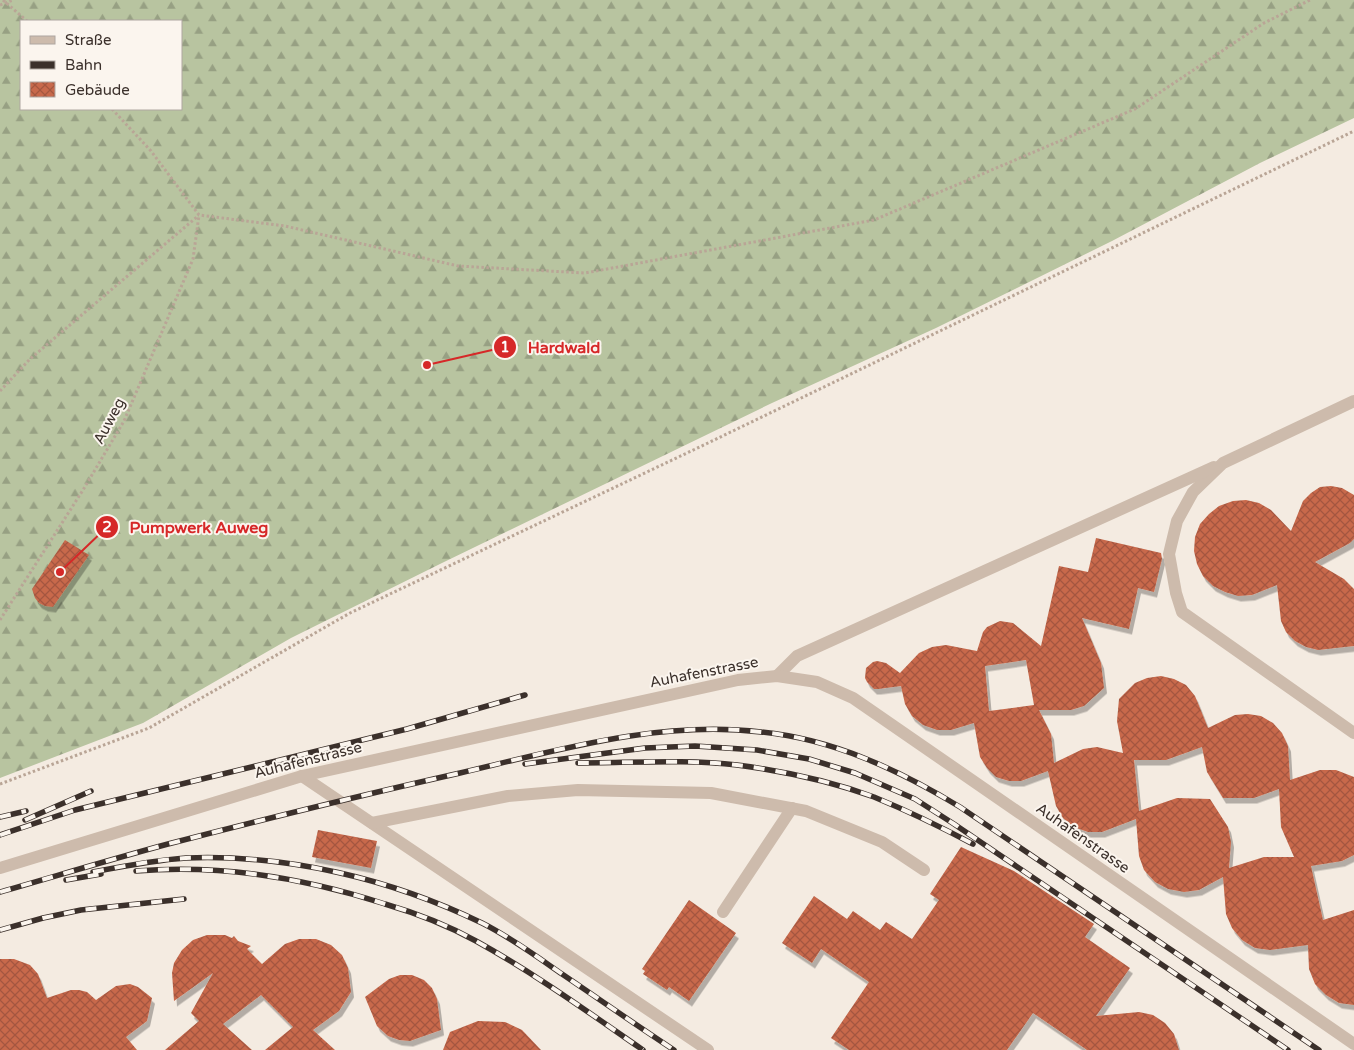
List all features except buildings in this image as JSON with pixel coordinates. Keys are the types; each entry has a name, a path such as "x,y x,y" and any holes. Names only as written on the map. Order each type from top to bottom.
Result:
{"street":[{"path":"777,676 797,656 1223,463 1354,401"},
{"path":"1223,463 1193,492 1177,521 1169,554 1182,612 1354,733"},
{"name":"Auhafenstrasse","path":"0,868 302,776 738,680 777,676 817,682 853,698 1354,1044"},
{"path":"302,776 708,1050"},
{"path":"372,823 508,796 578,790 711,793 806,811 882,842 924,870"},
{"path":"723,912 792,808"}],"path":[{"path":"3,0 8,2 26,20"},
{"path":"0,5 13,0"},
{"path":"113,110 151,151 199,215 285,226 458,266 585,273 874,220 1135,109 1264,23 1310,0"},
{"path":"0,784 149,728 350,613 708,443 1354,131"},
{"path":"0,391 30,360 199,215"},
{"name":"Auweg","path":"0,620 83,490 124,421 193,259 199,215"}],"green space":[{"path":"0,0 1354,0 1354,118 1260,163 1112,241 936,328 772,403 291,638 143,723 0,778"}],"railway":[{"path":"0,835 75,810 407,729 525,695"},
{"path":"0,892 204,835 609,739 685,730 723,729 761,732 814,741 840,749 865,758 937,793 1319,1050"},
{"path":"525,764 645,748 695,746 757,750 809,759 855,773 915,799 1288,1050"},
{"path":"578,763 698,762 772,770 823,781 874,797 924,819 973,844"},
{"path":"25,820 91,791"},
{"path":"0,817 26,811"},
{"path":"93,872 174,859 224,858 300,865 338,872 375,882 447,907 492,928 674,1050"},
{"path":"136,871 167,869 199,870 262,875 324,887 408,911 454,930 498,953 561,993 643,1050"},
{"path":"66,880 101,874"},
{"path":"0,930 81,910 184,899"}],"place":[{"name":"Hardwald","path":"427,365"},
{"name":"Pumpwerk Auweg","path":"60,572"}]}
